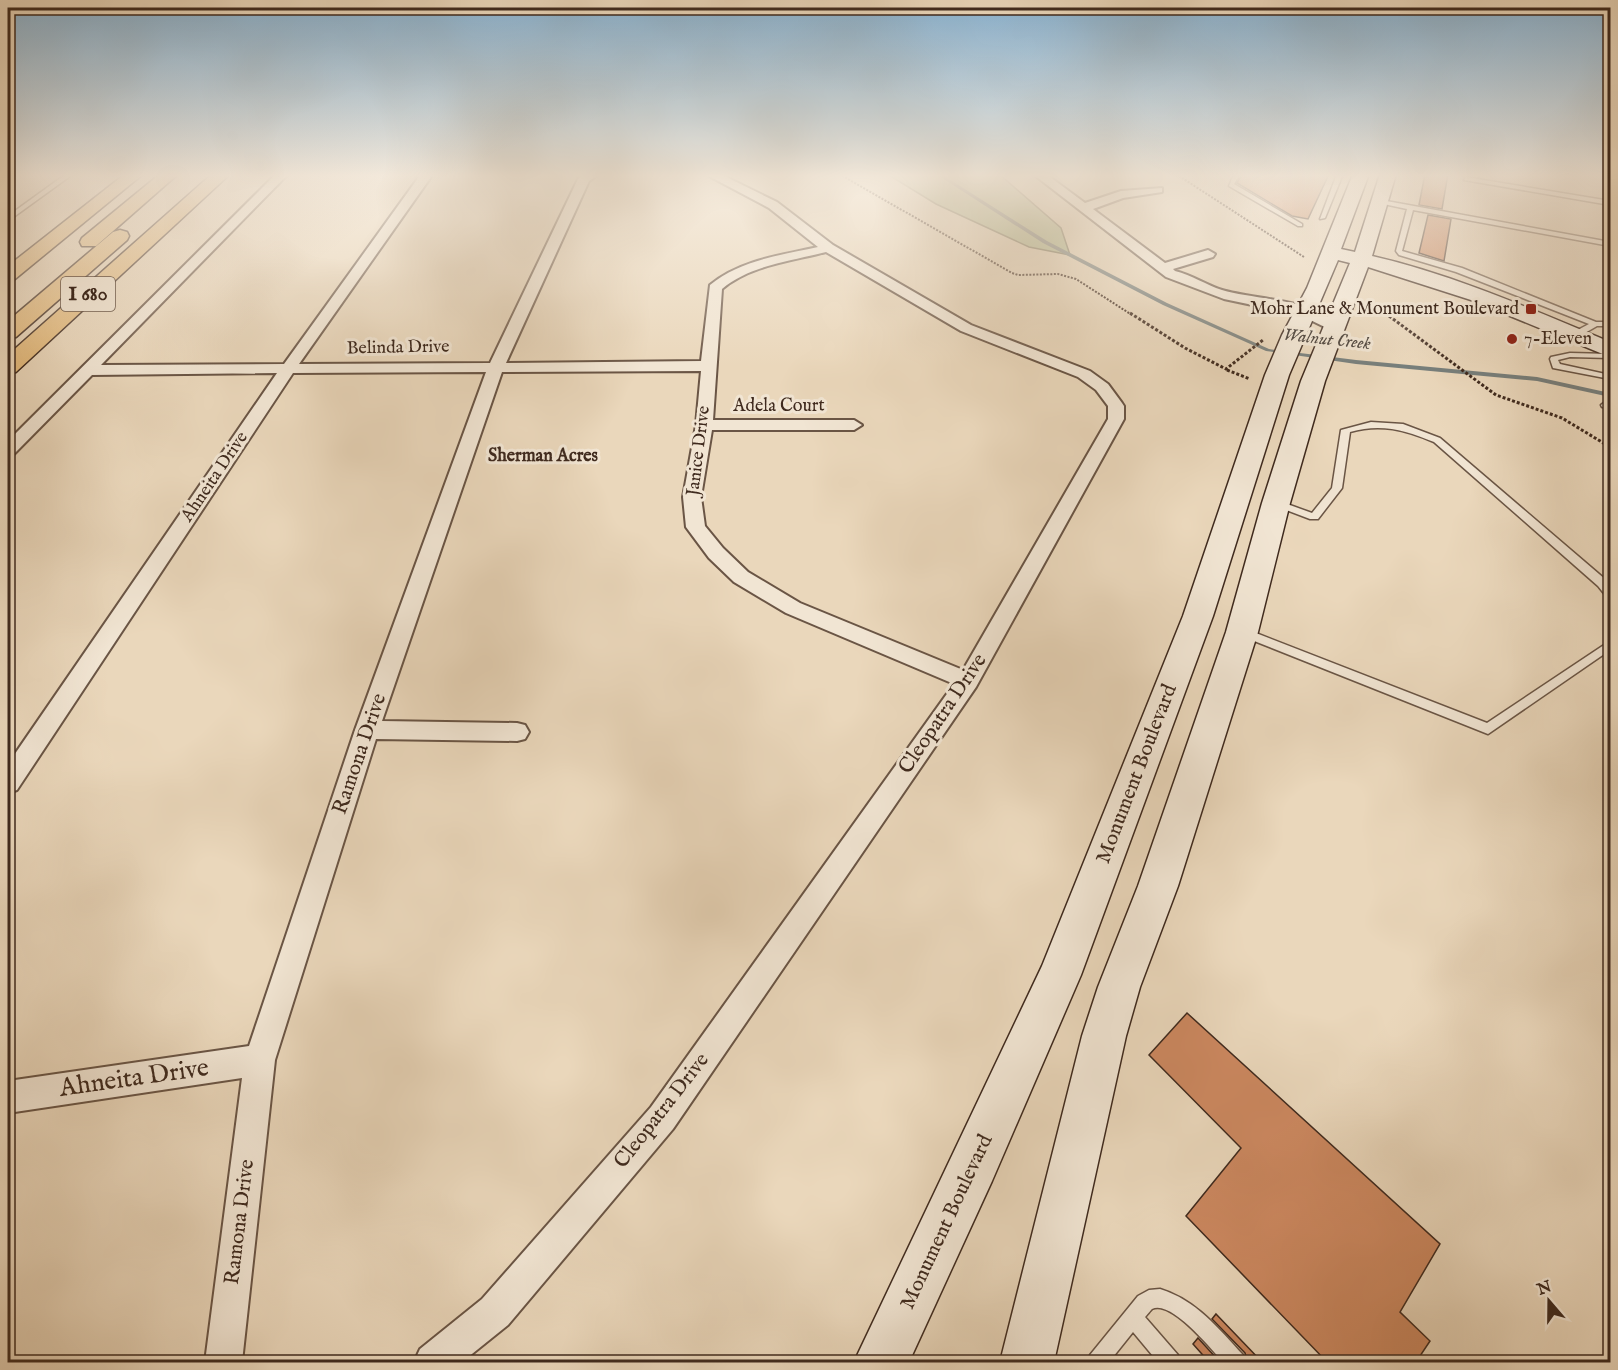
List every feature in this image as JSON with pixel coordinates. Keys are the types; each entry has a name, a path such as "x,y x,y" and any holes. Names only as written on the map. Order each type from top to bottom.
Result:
{"highway":[{"path":"10,273 54,238"},
{"name":"I 680","path":"8,310 94,238"},
{"name":"I 680","path":"8,332 118,238"},
{"name":"I 680","path":"8,366 151,238"}],"main road":[{"name":"Monument Boulevard","path":"881,1362 975,1164 1060,975 1198,616 1277,375 1337,238"},
{"path":"1031,1360 1104,1036 1119,987 1158,886 1242,632 1276,503 1313,381 1368,238"},
{"path":"1331,253 1359,265 1435,279 1611,350"}],"street":[{"path":"8,450 219,238"},
{"name":"Ahneita Drive","path":"8,783 288,369 381,238"},
{"name":"Ramona Drive","path":"223,1362 260,1060 367,730 496,367 556,238"},
{"name":"Cleopatra Drive","path":"433,1362 495,1312 662,1118 968,681 1116,419 1116,406 1102,387 1084,374 966,328 828,248 815,238"},
{"path":"1124,238 1168,271 1169,279 1206,299 1300,322 1317,315 1331,334"},
{"name":"Janice Drive","path":"828,248 736,272 722,280 716,288 704,425 692,497 696,527 716,553 741,577 793,608 968,681"},
{"path":"1168,271 1208,254"},
{"name":"Belinda Drive","path":"89,370 708,366"},
{"name":"Adela Court","path":"704,425 854,425"},
{"path":"367,730 517,732"},
{"name":"Ahneita Drive","path":"8,1097 260,1060"}],"lane":[{"path":"1402,238 1399,250 1401,254 1459,270 1595,324 1611,324"},
{"path":"1577,238 1611,244"},
{"path":"1575,335 1595,324"},
{"path":"1611,356 1570,356 1554,359 1556,366 1611,377"},
{"path":"1276,503 1314,517 1337,488 1346,430 1366,423 1389,423 1409,427 1437,440 1611,593"},
{"path":"1242,632 1488,729 1611,645"},
{"path":"1097,1362 1147,1301 1160,1298 1183,1308 1236,1362"},
{"path":"1132,1317 1171,1362"}],"path":[{"path":"951,238 1018,275 1067,275 1076,279 1185,348 1226,369 1263,340"},
{"path":"1275,238 1307,259"},
{"path":"1359,265 1377,275 1365,298 1496,395 1562,418 1611,447"}],"green space":[{"path":"1009,238 1064,238 1070,255 1029,247"}],"building":[{"path":"1423,238 1448,238 1444,261 1419,253"},
{"path":"1187,1013 1440,1244 1400,1312 1430,1341 1416,1362 1327,1362 1186,1216 1241,1148 1149,1055"},
{"path":"1216,1314 1262,1362 1248,1362 1245,1353 1212,1319"},
{"path":"1198,1338 1220,1362 1209,1362 1193,1344"}],"waterway":[{"name":"Walnut Creek","path":"1039,238 1165,304 1268,350 1356,362 1537,379 1610,395"}],"place":[{"name":"Mohr Lane & Monument Boulevard","path":"1531,309"},
{"name":"7-Eleven","path":"1512,339"}],"district":[{"name":"Sherman Acres","path":"543,456"}]}
